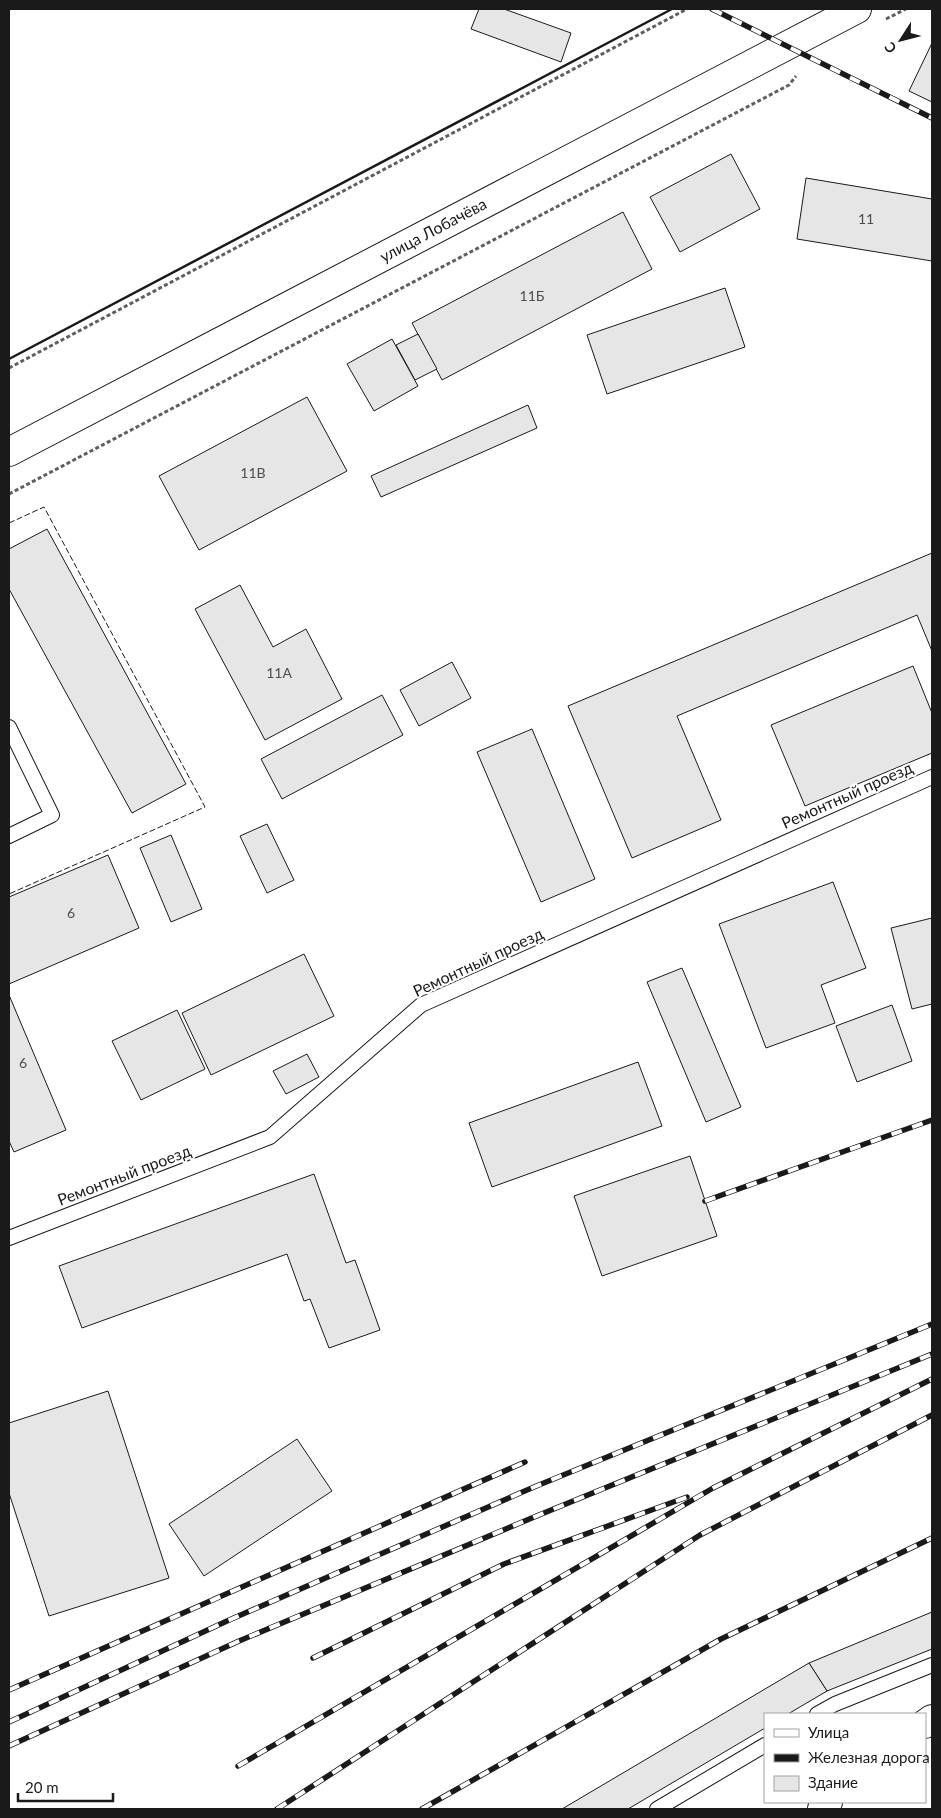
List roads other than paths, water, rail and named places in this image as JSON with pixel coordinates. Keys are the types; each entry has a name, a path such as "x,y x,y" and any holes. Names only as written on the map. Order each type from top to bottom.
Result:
{"main road":[{"name":"улица Лобачёва","path":"9,452 868,15"}],"lane":[{"path":"9,727 52,815 9,836"},
{"name":"Ремонтный проезд","path":"9,1238 270,1137 421,1005 932,776"},
{"path":"819,1713 834,1704 932,1665"},
{"path":"657,1809 764,1746"}],"railway":[{"path":"712,9 932,118"},
{"path":"705,1201 932,1120"},
{"path":"9,1722 227,1621 534,1487 932,1324"},
{"path":"9,1746 239,1641 539,1515 932,1354"},
{"path":"238,1766 713,1488 932,1379"},
{"path":"277,1809 700,1535 932,1415"},
{"path":"9,1690 525,1462"},
{"path":"313,1658 504,1564 687,1497"},
{"path":"422,1809 721,1639 932,1538"}]}
